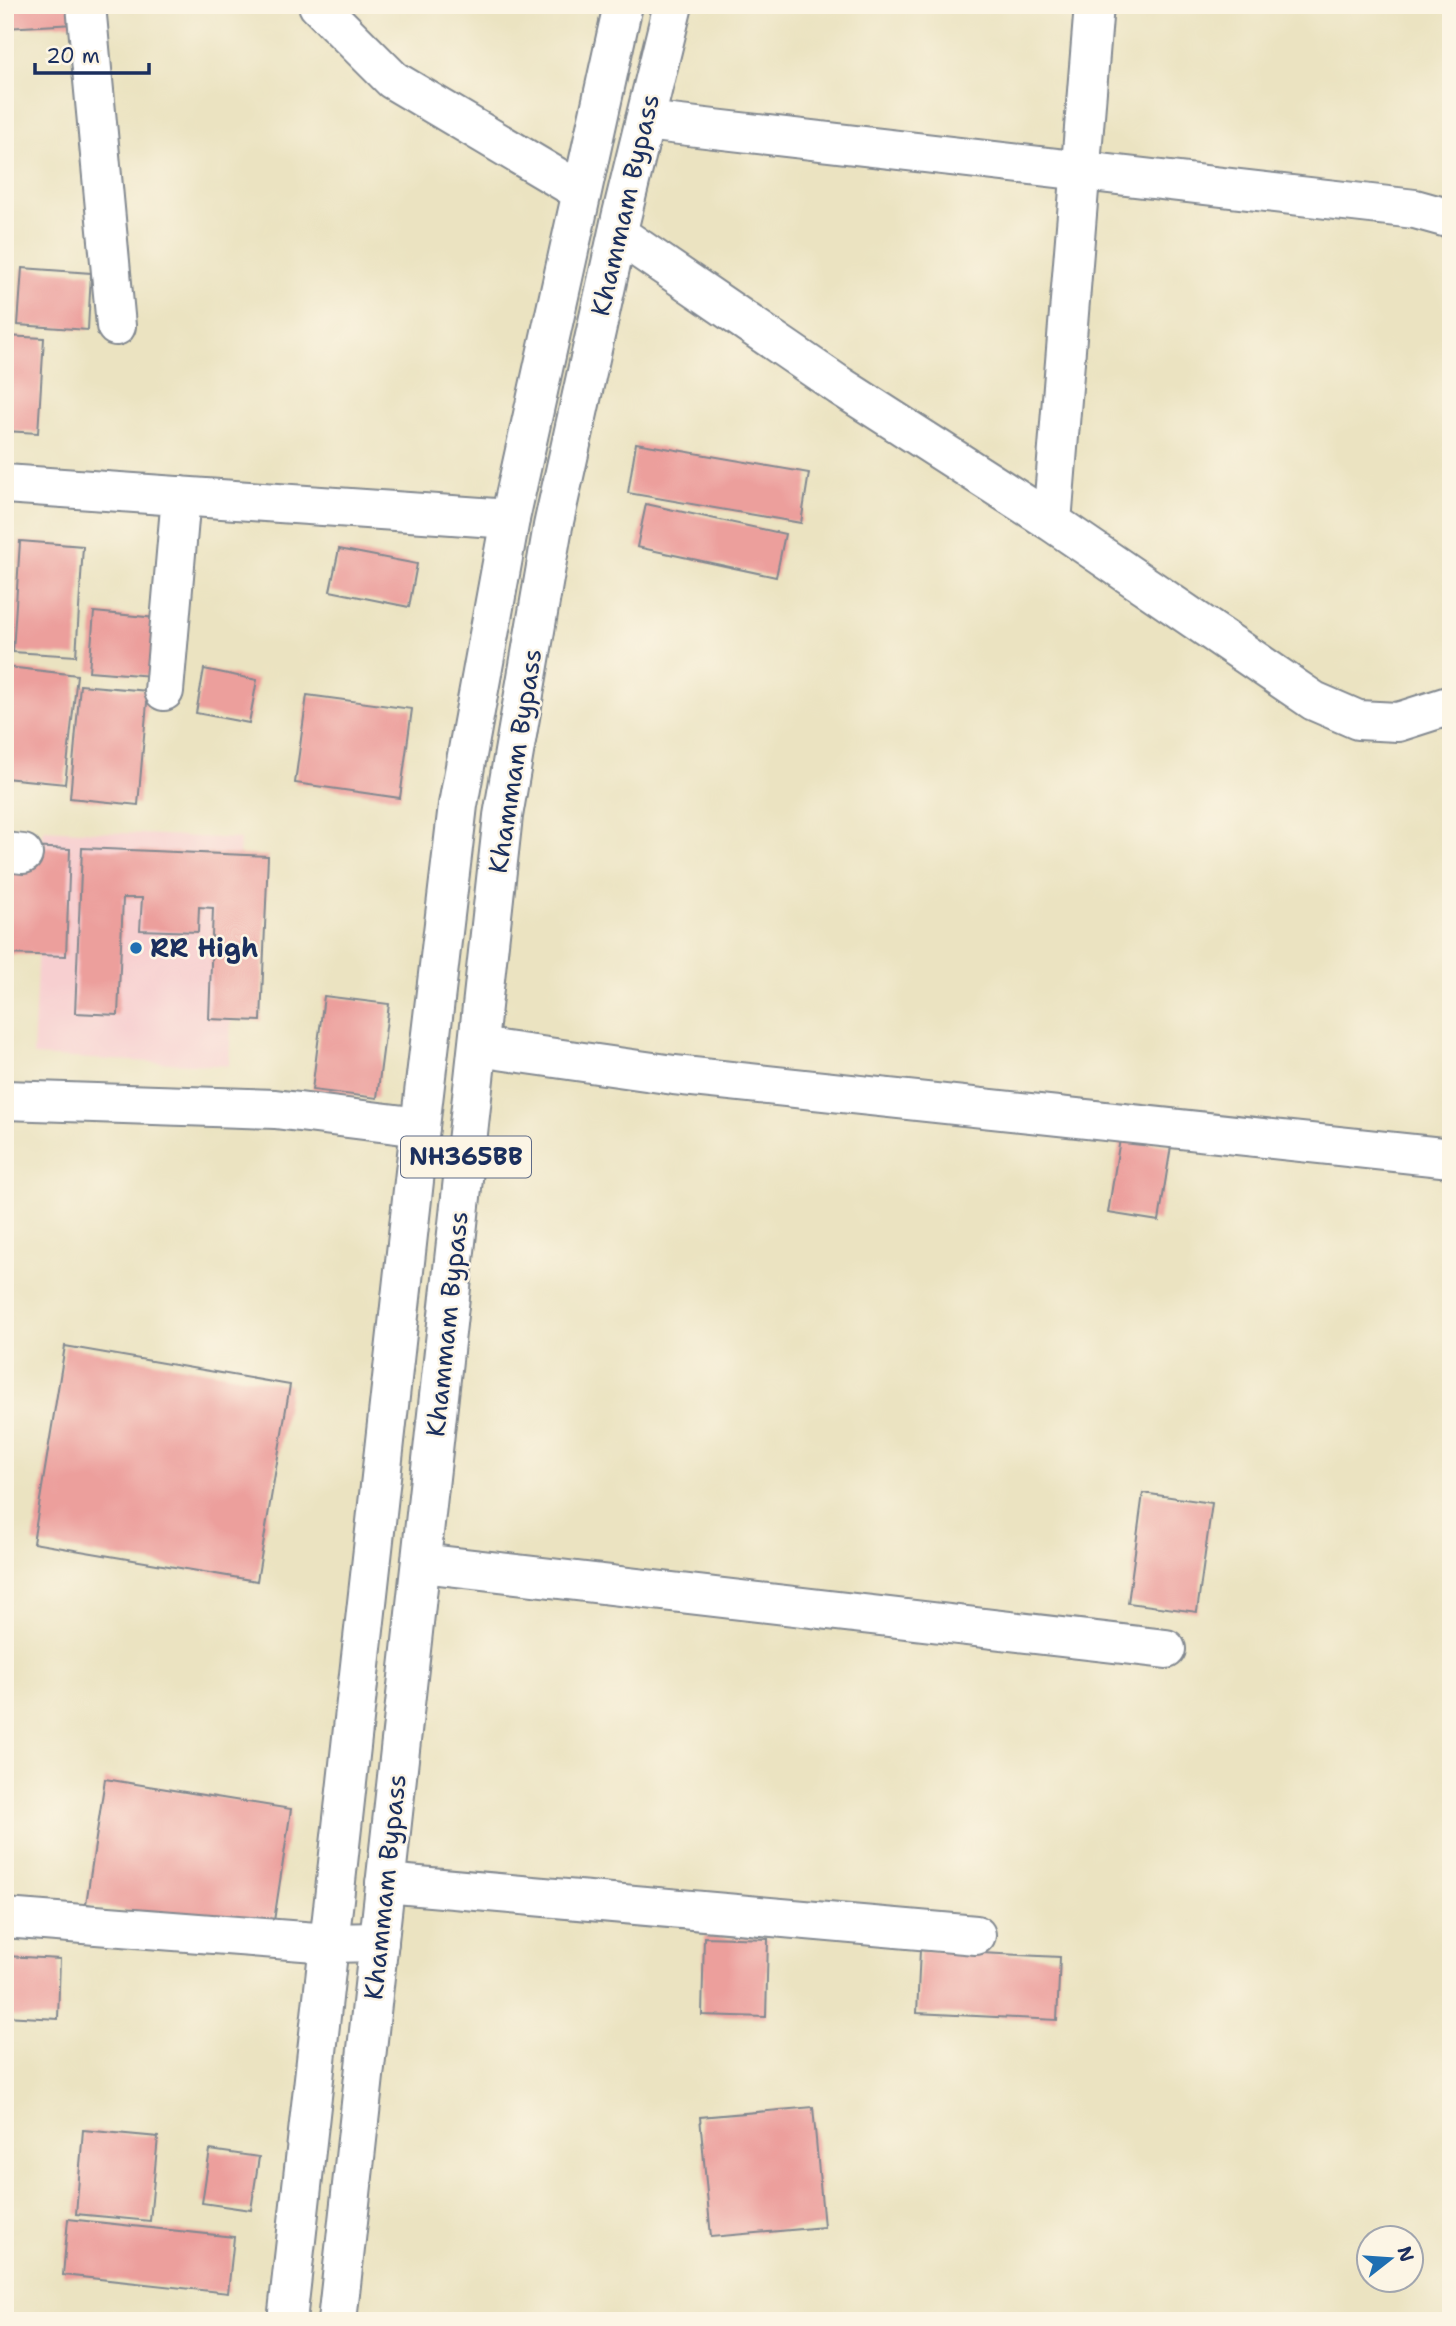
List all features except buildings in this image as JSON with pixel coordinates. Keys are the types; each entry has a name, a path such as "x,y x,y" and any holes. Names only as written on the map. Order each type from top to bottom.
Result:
{"main road":[{"path":"86,5 116,326"},
{"path":"318,5 393,80 580,191"},
{"name":"Khammam Bypass","path":"287,2321 458,806 510,519 623,5"},
{"name":"Khammam Bypass","path":"337,2321 503,816 553,526 618,234 673,5"},
{"path":"1052,522 1094,5"},
{"path":"645,121 1415,209 1451,219"},
{"path":"618,234 839,386 1052,522 1314,701 1359,720 1398,722 1451,705"},
{"path":"5,484 510,519"},
{"path":"164,691 181,496"},
{"path":"478,1047 674,1075 1451,1158"},
{"path":"5,1100 275,1109 420,1127"},
{"path":"421,1563 1166,1649"},
{"path":"385,1882 976,1935"},
{"path":"5,1918 329,1944 379,1942"}],"shaded area":[{"name":"RR High","path":"43,829 240,839 229,1066 33,1056"}],"place":[{"name":"RR High","path":"136,948"}]}
